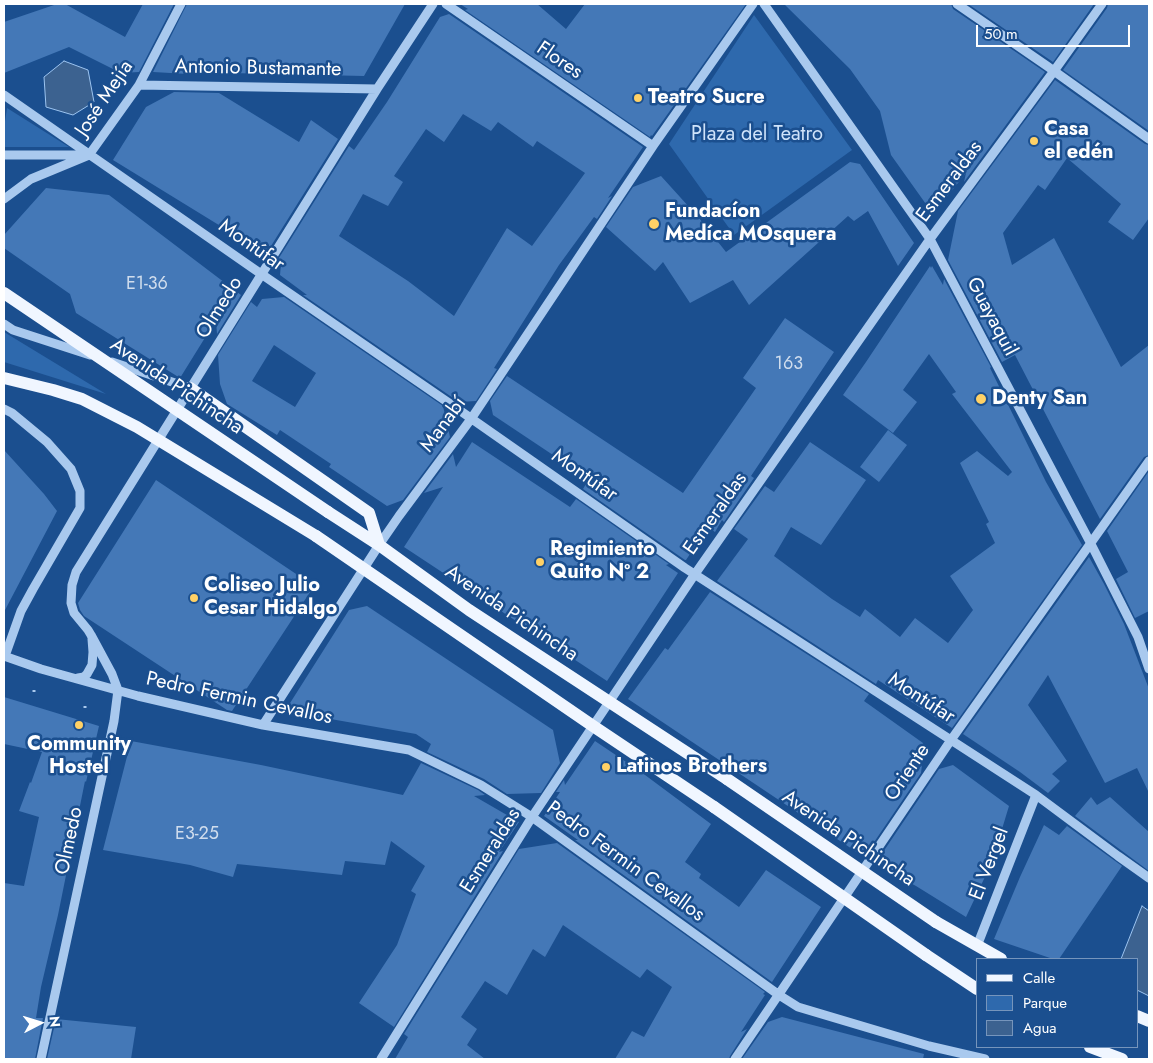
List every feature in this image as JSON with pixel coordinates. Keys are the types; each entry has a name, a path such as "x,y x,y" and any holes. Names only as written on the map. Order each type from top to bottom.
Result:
{"main road":[{"name":"Avenida Pichincha","path":"4,293 379,546 469,610 727,779 936,922 999,958"},
{"path":"4,378 82,399 137,427 316,536 976,988"},
{"path":"190,388 369,513 379,546"},
{"path":"1093,1048 1122,1059"}],"street":[{"name":"José Mejía","path":"4,199 31,179 89,154 139,84 181,4"},
{"name":"Olmedo","path":"41,1059 112,730 118,690 112,674 91,635 74,613 71,603 72,586 76,572 377,89 433,4"},
{"name":"Flores","path":"446,4 653,146"},
{"name":"Manabí","path":"263,725 399,516 471,419 653,146 753,4"},
{"name":"Guayaquil","path":"764,4 930,239 1091,544 1138,637 1149,669"},
{"path":"957,4 1149,139"},
{"name":"Esmeraldas","path":"381,1059 532,816 695,574 930,239 1102,4"},
{"name":"Antonio Bustamante","path":"139,84 377,89"},
{"name":"Montúfar","path":"4,95 695,574 1036,795 1149,878"},
{"path":"4,155 89,154"},
{"path":"4,324 13,330 190,388"},
{"path":"4,409 46,442 71,469 80,491 80,508 21,611 4,656"},
{"name":"Oriente","path":"735,1059 951,740 1149,460"},
{"path":"78,678 84,677 92,666 91,635"},
{"name":"Pedro Fermin Cevallos","path":"4,656 138,696 263,725 409,750 481,785 532,816 798,1007 929,1046 985,1059"},
{"name":"El Vergel","path":"977,946 1036,795"}],"green space":[{"name":"Plaza del Teatro","path":"754,15 852,150 734,235 669,144"},
{"path":"7,108 69,147 4,147"},
{"path":"4,332 106,394 4,362"}],"water":[{"path":"64,61 88,70 94,102 73,115 46,107 44,77"},
{"path":"1142,906 1149,911 1149,996 1138,990 1138,958 1121,958"}],"building":[{"path":"57,4 65,4 125,37 143,4 174,4 139,72 121,73 69,47 4,73 4,22"},
{"path":"187,4 405,4 364,76 153,72"},
{"name":"Teatro Sucre","path":"460,4 537,4 566,29 585,4 746,4 650,137 465,10 468,9"},
{"path":"784,4 951,4 953,9 1045,72 964,182 966,173 933,214 891,155 880,111 850,69"},
{"path":"968,4 1094,4 1053,62"},
{"path":"1108,4 1149,4 1149,131 1063,70"},
{"path":"449,14 643,147 608,198 612,196 597,219 594,217 559,265 494,368 497,369 476,401 459,402 303,295 307,295 280,275 281,264 277,261 349,146 354,150 387,102 440,17","holes":["463,114 491,131 498,122 533,147 537,141 585,173 532,246 507,228 454,316 408,281 339,236 363,194 388,206 403,182 394,176 426,129 444,142"]},
{"path":"1055,80 1149,145 1149,218 1133,240 1108,222 1121,204 1067,158 1045,190 1038,185 1003,233 1012,265 1054,238 1121,367 1149,345 1149,455 1144,457 1100,519 1015,355 1002,362 948,260 958,211"},
{"path":"174,92 219,93 299,142 311,120 338,139 266,254 113,160 146,107"},
{"path":"850,162 860,164 914,243 898,266 868,211 854,221 848,216 749,305 733,280 690,303 663,262 655,271 606,227 633,187 661,176 699,218 726,252"},
{"path":"46,188 109,195 241,295 217,334 216,320 180,378 76,313 70,294 4,248 4,235"},
{"path":"930,266 931,268 932,266 943,285 944,279 991,367 1046,482 1082,545 952,728 878,680 876,684 717,581 748,539 734,529 765,486 774,492 810,442 866,480 821,545 791,527 774,556 832,599 860,617 865,609 900,637 915,618 948,643 973,610 950,576 995,543 986,524 989,522 960,463 977,451 1008,476 1012,472 952,394 956,392 929,354 903,390 917,402 893,433 843,395"},
{"path":"284,297 443,406 450,437 403,500 387,506 329,467 331,464 280,430 277,435 227,404 220,384 218,355 251,302 257,307 262,299","holes":["274,345 316,373 295,407 252,381"]},
{"path":"785,318 834,352 751,476 754,478 724,522 722,520 715,532 708,527 686,560 583,489 589,479 493,415 490,401 507,376 683,493 756,388 743,378"},
{"path":"888,430 907,445 879,482 860,467"},
{"name":"Regimiento Quito Nº 2","path":"472,442 570,507 576,499 669,564 666,565 678,573 607,681 404,547 443,487 424,493 453,454 456,467"},
{"path":"4,450 57,511 4,612"},
{"path":"1149,471 1149,611 1135,618 1116,579 1128,572 1107,531"},
{"name":"Coliseo Julio Cesar Hidalgo","path":"156,480 314,586 232,711 227,710 84,616 80,610 78,603"},
{"path":"1089,557 1124,624 1149,689 1149,793 1137,768 1105,783 1048,675 1028,705 1067,761 1052,774 1060,781 1048,793 963,734"},
{"path":"710,592 869,694 864,701 923,743 921,773 864,857 628,699 665,648 668,650"},
{"path":"367,606 553,730 560,763 541,793 507,794 484,779 427,752 431,744 416,734 285,711 349,610"},
{"path":"4,697 99,726 85,781 58,915 41,987 36,1018 43,1018 35,1059 4,1059 4,883 24,886 39,817 19,811 42,752 4,744"},
{"path":"131,741 261,765 403,795 421,763 478,790 485,795 474,796 519,822 394,1027 359,1003 397,945 416,894 411,891 425,866 391,841 385,865 345,861 342,875 237,864 233,877 190,865 103,850"},
{"path":"595,741 641,772 711,824 685,862 701,874 699,878 739,907 766,870 821,907 772,982 544,816 560,792 556,792 564,780 565,785"},
{"path":"953,765 1009,806 992,862 966,917 916,886 875,864 939,769"},
{"path":"1091,797 1097,805 1110,797 1149,832 1149,871 1075,816"},
{"path":"1044,825 1059,835 1067,826 1122,866 1060,958 1050,958 994,939"},
{"path":"557,843 765,992 763,994 765,995 741,1032 747,1029 729,1059 615,1059 632,1031 644,1037 672,987 647,969 640,978 563,925 545,957 533,949 507,995 485,981 461,1017 477,1029 467,1045 485,1059 395,1059 408,1037 404,1034 519,849"},
{"path":"782,1017 924,1054 923,1059 742,1059 768,1022"},
{"path":"56,1019 136,1027 131,1059 47,1059"}],"place":[{"name":"Teatro Sucre","path":"638,98"},
{"name":"Casa el edén","path":"1034,141"},
{"name":"Fundacíon Medíca MOsquera","path":"654,224"},
{"name":"Denty San","path":"981,399"},
{"name":"Regimiento Quito Nº 2","path":"540,562"},
{"name":"Coliseo Julio Cesar Hidalgo","path":"194,598"},
{"name":"Community Hostel","path":"79,725"},
{"name":"Latinos Brothers","path":"606,767"}]}
